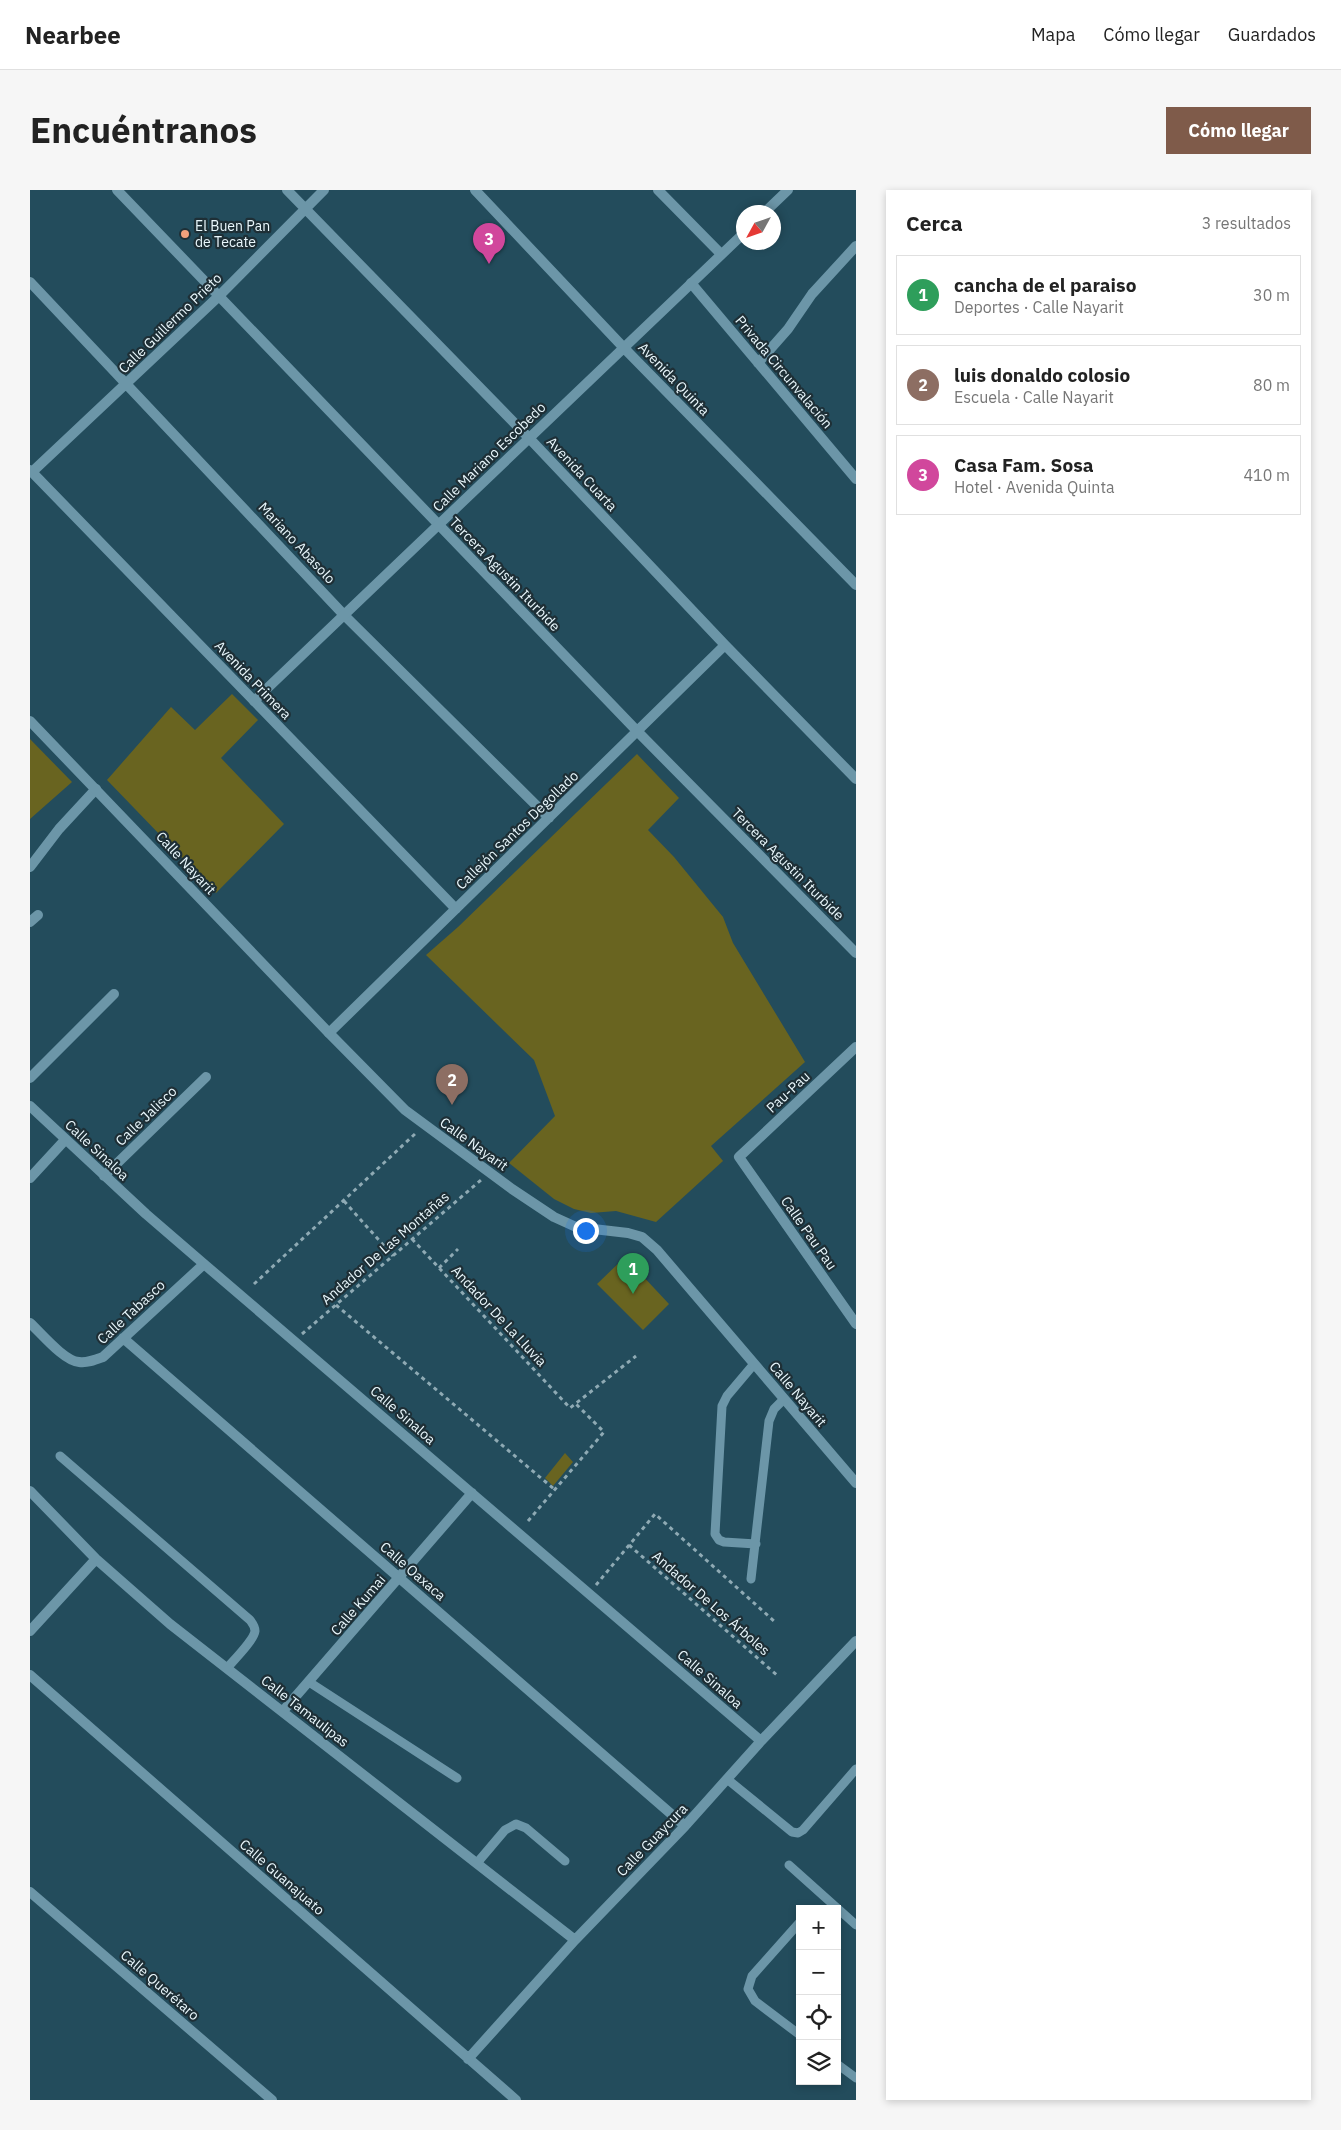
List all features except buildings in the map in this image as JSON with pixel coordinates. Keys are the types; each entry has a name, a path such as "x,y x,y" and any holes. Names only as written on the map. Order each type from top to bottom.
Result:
{"street":[{"name":"Tercera Agustin Iturbide","path":"116,190 637,731 856,954"},
{"name":"Avenida Cuarta","path":"287,190 529,438 724,645 856,779"},
{"name":"Calle Guillermo Prieto","path":"31,471 219,296 324,190"},
{"name":"Avenida Quinta","path":"475,190 624,348 856,585"},
{"path":"658,190 721,254"},
{"path":"772,205 788,190"},
{"name":"Calle Mariano Escobedo","path":"254,701 736,240"},
{"path":"758,363 788,329 812,294 856,246"},
{"name":"Mariano Abasolo","path":"30,282 344,615 549,818"},
{"name":"Privada Circunvalación","path":"691,283 856,479"},
{"name":"Avenida Primera","path":"31,471 456,908"},
{"name":"Callejón Santos Degollado","path":"329,1033 724,645"},
{"name":"Calle Nayarit","path":"30,722 405,1110 489,1173 554,1217 576,1227 628,1233 642,1237 658,1250 856,1483"},
{"path":"30,867 59,829 96,789"},
{"path":"30,922 38,915"},
{"path":"30,1078 114,994"},
{"name":"Pau-Pau","path":"739,1157 856,1047"},
{"name":"Calle Jalisco","path":"104,1176 206,1078"},
{"name":"Calle Sinaloa","path":"30,1106 104,1176 204,1264 761,1741"},
{"path":"30,1178 65,1140"},
{"name":"Calle Pau Pau","path":"739,1157 856,1324"},
{"name":"Calle Tabasco","path":"30,1323 68,1359 79,1362 92,1361 102,1357 204,1264"},
{"name":"Calle Oaxaca","path":"123,1338 685,1826"},
{"name":"Calle Tamaulipas","path":"30,1491 96,1559 170,1624 575,1940"},
{"name":"Calle Kumai","path":"283,1711 472,1493"},
{"path":"30,1632 96,1559"},
{"name":"Calle Guaycura","path":"468,2059 575,1940 685,1826 761,1741 856,1641"},
{"name":"Calle Guanajuato","path":"30,1675 516,2100"},
{"name":"Calle Querétaro","path":"30,1892 272,2100"}],"lane":[{"path":"754,1364 727,1396 722,1406 715,1534 719,1540 724,1542 756,1544"},
{"path":"751,1579 769,1421 774,1409 784,1399"},
{"path":"60,1456 254,1625 253,1637 227,1668"},
{"path":"309,1682 458,1778"},
{"path":"727,1779 792,1832 798,1833 803,1830 856,1769"},
{"path":"477,1863 505,1830 516,1824 526,1828 566,1861"},
{"path":"789,1865 856,1925"},
{"path":"796,1926 752,1976 748,1989 755,2001 796,2032"},
{"path":"841,2067 856,2078"}],"path":[{"path":"254,1284 414,1136"},
{"name":"Andador De Las Montañas","path":"295,1341 489,1173"},
{"path":"344,1201 393,1256"},
{"name":"Andador De La Lluvia","path":"412,1239 570,1408 576,1404"},
{"path":"439,1268 458,1249"},
{"path":"336,1305 554,1489"},
{"path":"528,1521 604,1432 576,1404 636,1356"},
{"path":"589,1593 655,1514 774,1621"},
{"name":"Andador De Los Árboles","path":"629,1545 779,1677"}],"shaded area":[{"path":"232,694 258,720 221,758 284,824 216,893 107,780 171,707 195,730"},
{"path":"30,739 72,782 30,819"},
{"path":"637,754 679,798 648,830 674,857 723,917 733,943 805,1062 711,1146 723,1161 656,1222 616,1211 591,1213 574,1209 554,1199 509,1163 555,1116 534,1060 426,955 458,927"},
{"path":"625,1257 669,1304 643,1330 597,1284"},
{"path":"565,1453 573,1462 553,1486 545,1478"}],"place":[{"name":"El Buen Pan de Tecate","path":"185,234"},
{"name":"Casa Fam. Sosa","path":"489,264"},
{"name":"luis donaldo colosio","path":"452,1105"},
{"name":"cancha de el paraiso","path":"633,1294"}]}
